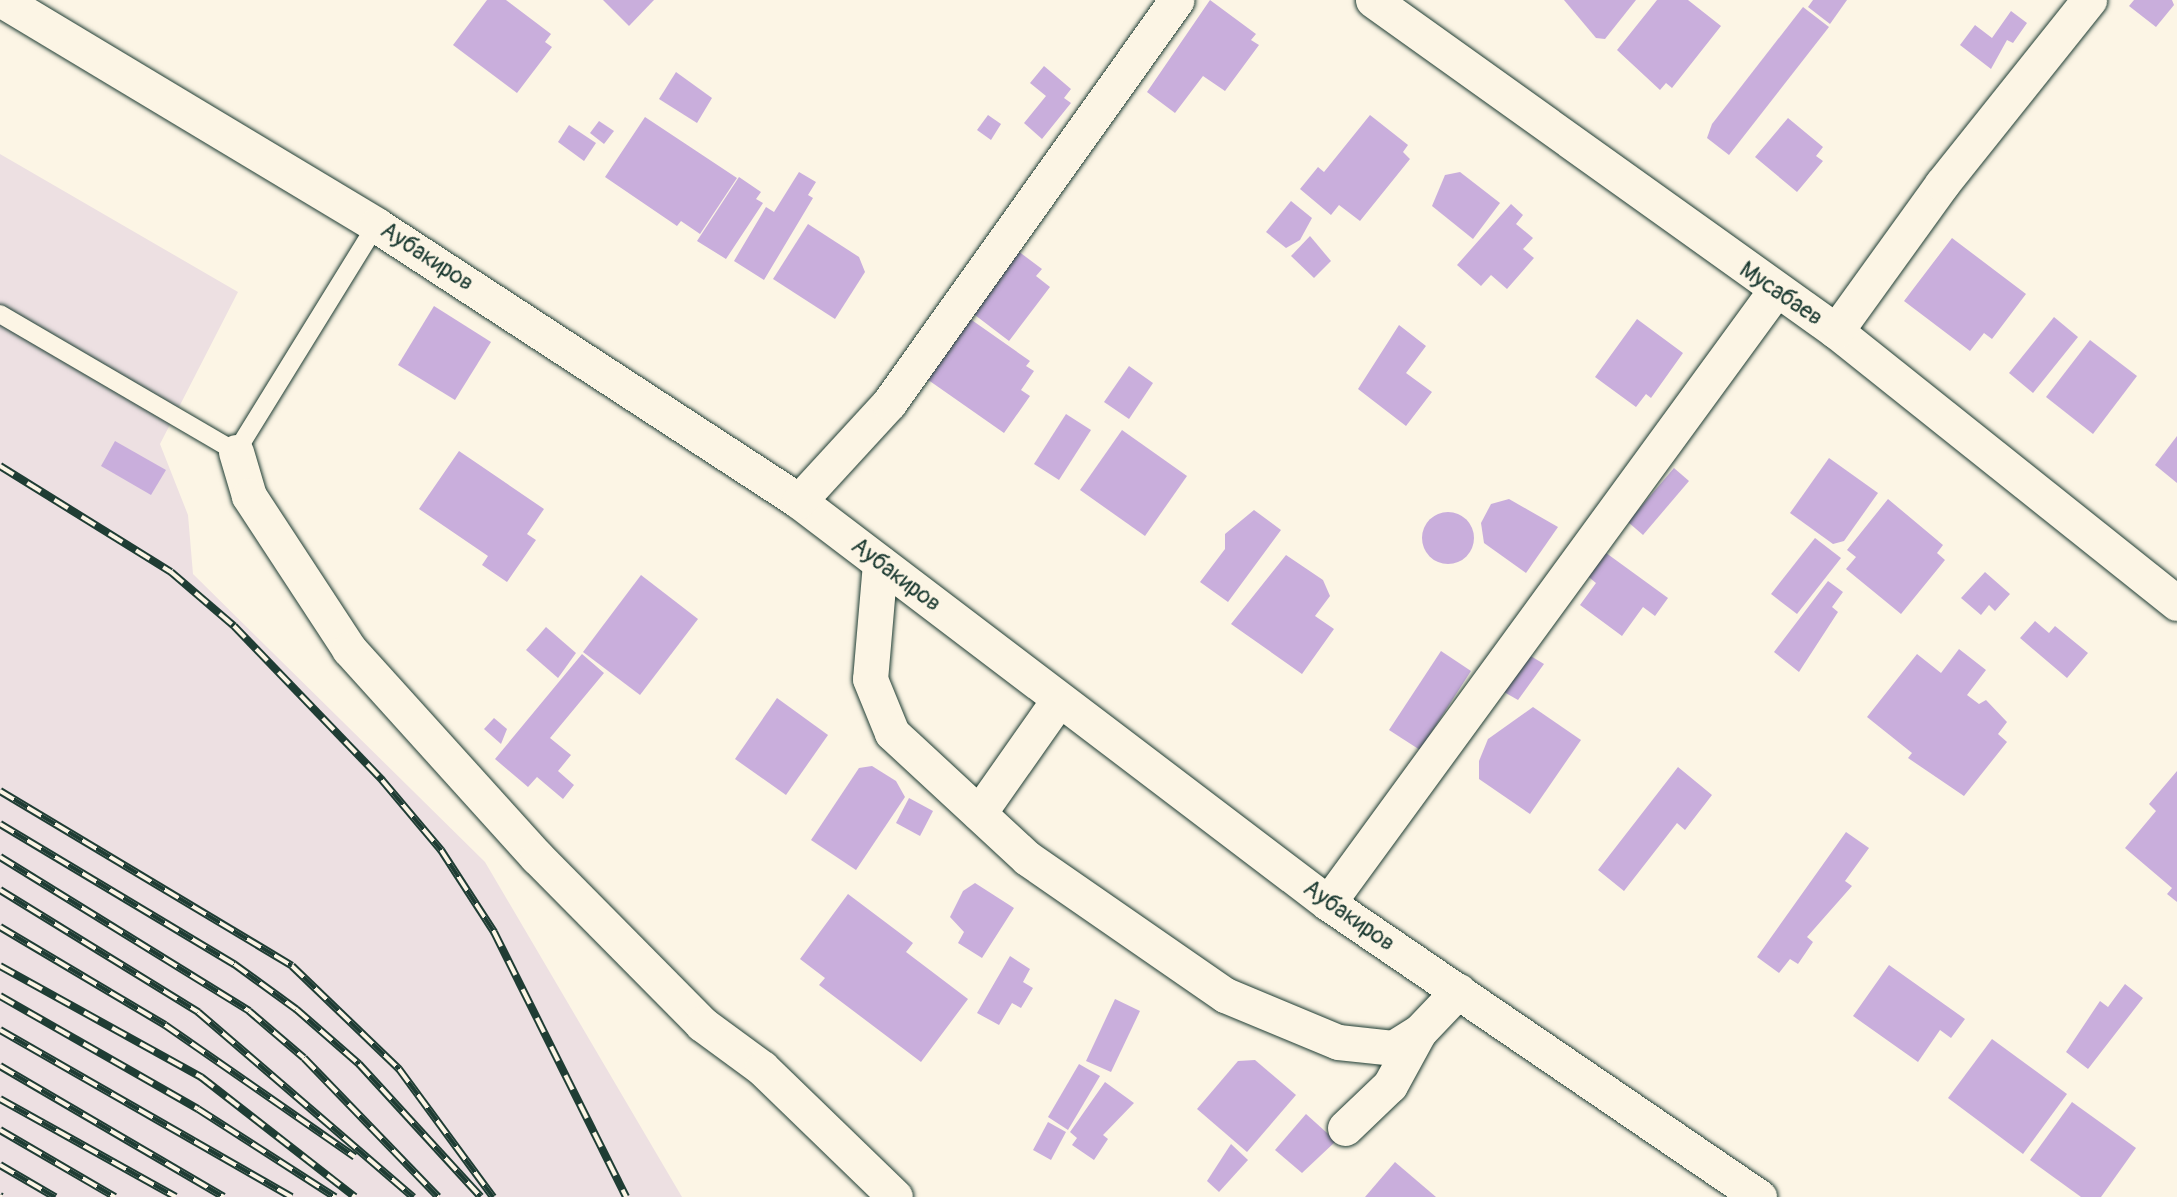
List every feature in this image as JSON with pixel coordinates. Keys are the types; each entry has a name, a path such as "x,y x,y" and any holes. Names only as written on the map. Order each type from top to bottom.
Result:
{"street":[{"name":"Аубакиров","path":"2,0 376,225 799,501 1328,903 1759,1197"},
{"path":"799,501 889,403 1176,0"},
{"name":"Мусабаев","path":"1373,0 1775,291 1836,331 2177,603"},
{"path":"1836,331 1942,184 2089,0"},
{"path":"1328,903 1775,291"},
{"path":"236,453 249,496 349,649 537,857 702,1024 762,1068 895,1197"},
{"path":"880,563 870,680 892,733 1027,858 1225,995 1338,1042 1393,1048 1419,1032 1458,991"},
{"path":"979,813 1059,699"},
{"path":"1345,1128 1391,1085 1419,1032"}],"lane":[{"path":"0,314 236,453 376,225"}],"shaded area":[{"path":"0,154 238,292 160,444 188,515 193,574 485,862 682,1197 0,1197"}],"building":[{"path":"487,0 506,0 551,34 545,42 552,47 517,93 453,45"},
{"path":"603,0 654,0 629,26"},
{"path":"1210,0 1256,34 1251,40 1259,45 1225,91 1203,76 1175,113 1147,92"},
{"path":"1564,0 1636,0 1605,39 1596,38"},
{"path":"1657,0 1688,0 1721,26 1672,88 1666,83 1660,90 1617,50"},
{"path":"1813,0 1847,0 1830,24 1808,7"},
{"path":"2134,0 2172,0 2174,5 2156,27 2129,6"},
{"path":"1803,7 1829,27 1729,155 1707,138 1712,124"},
{"path":"2011,11 2027,23 2013,43 2007,40 1991,69 1960,45 1975,25 1992,38"},
{"path":"1044,66 1071,89 1064,98 1071,103 1042,139 1024,123 1046,96 1030,83"},
{"path":"676,72 712,98 697,123 659,99"},
{"path":"988,115 1001,124 991,140 977,130"},
{"path":"1370,115 1408,145 1403,152 1410,159 1360,221 1339,205 1331,215 1300,189 1318,167 1324,172"},
{"path":"645,117 737,178 700,234 681,221 677,226 605,177"},
{"path":"1788,118 1823,147 1816,156 1823,161 1797,192 1755,157"},
{"path":"599,121 614,131 604,144 590,133"},
{"path":"569,125 596,143 584,161 558,142"},
{"path":"799,172 816,182 808,195 813,198 764,280 734,261 766,207 774,212"},
{"path":"1460,172 1500,203 1473,239 1432,206 1445,175"},
{"path":"739,177 761,192 756,199 763,203 726,259 697,241"},
{"path":"1291,201 1312,218 1300,240 1286,248 1266,232"},
{"path":"1511,204 1523,215 1516,224 1533,238 1523,249 1534,258 1507,289 1491,275 1481,286 1457,265"},
{"path":"808,224 859,257 865,272 835,319 773,279"},
{"path":"1310,236 1331,261 1314,278 1291,256"},
{"path":"1952,238 2026,294 1992,339 1984,333 1970,351 1904,301"},
{"path":"1018,251 1042,269 1036,276 1050,287 1009,341 971,312"},
{"path":"434,306 491,342 455,400 398,365"},
{"path":"966,316 1030,361 1026,366 1034,371 1021,390 1030,396 1004,433 924,377"},
{"path":"2054,317 2078,337 2033,393 2009,373"},
{"path":"1637,319 1683,353 1651,398 1646,394 1636,407 1595,377"},
{"path":"1399,325 1426,346 1406,373 1432,392 1406,426 1358,389"},
{"path":"2090,340 2137,376 2093,434 2046,397"},
{"path":"1129,366 1153,383 1129,419 1104,402"},
{"path":"1066,414 1091,430 1059,480 1034,464"},
{"path":"1122,430 1187,476 1145,536 1080,490"},
{"path":"2177,436 2177,483 2155,465"},
{"path":"115,441 166,470 151,495 101,466"},
{"path":"459,451 544,509 527,534 536,540 507,582 482,565 488,556 419,509"},
{"path":"1829,458 1878,493 1844,541 1833,544 1790,513"},
{"path":"1674,468 1689,481 1643,535 1628,522"},
{"path":"1509,499 1558,527 1526,573 1484,543 1481,523 1491,504"},
{"path":"1888,499 1943,545 1937,553 1945,560 1901,614 1846,569 1856,557 1847,550"},
{"path":"1254,510 1281,530 1228,602 1200,582 1225,549 1225,534"},
{"path":"1448,512 1458,514 1466,520 1472,528 1472,548 1466,556 1458,562 1448,564 1438,562 1430,556 1424,548 1422,538 1424,528 1430,520 1438,514"},
{"path":"1815,538 1841,558 1797,614 1771,594"},
{"path":"1602,550 1668,598 1655,616 1643,607 1622,636 1580,605 1596,583 1585,574"},
{"path":"1286,555 1323,580 1330,596 1315,616 1334,629 1302,674 1231,624"},
{"path":"1985,572 2010,594 1995,611 1989,605 1981,615 1961,598"},
{"path":"641,575 698,619 640,695 583,652"},
{"path":"1828,581 1843,592 1832,607 1838,612 1799,672 1774,652"},
{"path":"2035,621 2049,633 2055,626 2088,653 2067,678 2020,638"},
{"path":"546,627 576,653 558,678 526,650"},
{"path":"1959,649 1986,670 1967,695 1979,704 1986,700 2007,722 1998,734 2007,742 1964,796 1908,758 1912,753 1867,717 1917,654 1941,673"},
{"path":"1441,651 1471,671 1420,750 1389,730"},
{"path":"1524,652 1544,664 1518,700 1504,692"},
{"path":"582,654 604,673 550,738 571,755 558,771 574,785 563,799 537,777 528,787 495,759"},
{"path":"777,698 828,735 786,795 735,759"},
{"path":"1533,707 1581,740 1530,814 1479,779 1479,761 1488,739"},
{"path":"494,718 507,729 501,744 484,729"},
{"path":"872,766 896,781 905,797 856,870 811,840 859,768"},
{"path":"1678,767 1712,795 1685,830 1677,823 1624,891 1598,870"},
{"path":"2177,771 2177,902 2167,894 2172,888 2125,848 2156,811 2149,804"},
{"path":"909,798 933,811 920,836 896,823"},
{"path":"1846,832 1869,848 1845,881 1852,886 1807,937 1813,942 1798,964 1790,959 1779,973 1757,957"},
{"path":"975,883 1014,908 982,958 958,943 964,932 950,917 963,891"},
{"path":"848,894 913,943 906,952 968,999 921,1062 819,985 825,978 800,959"},
{"path":"1010,956 1030,969 1023,982 1033,988 1021,1008 1012,1003 999,1025 977,1013"},
{"path":"1889,965 1965,1019 1951,1038 1940,1030 1918,1062 1853,1016"},
{"path":"2125,984 2143,998 2088,1069 2066,1052 2100,1001 2108,1007"},
{"path":"1115,999 1140,1011 1111,1072 1086,1061"},
{"path":"1992,1039 2067,1094 2023,1154 1948,1098"},
{"path":"1255,1060 1296,1095 1247,1152 1197,1109 1238,1061"},
{"path":"1079,1064 1100,1076 1068,1130 1048,1117"},
{"path":"1105,1082 1134,1103 1103,1135 1108,1139 1094,1160 1072,1145 1077,1138 1070,1132"},
{"path":"2072,1102 2136,1148 2101,1197 2081,1197 2030,1160"},
{"path":"1306,1114 1336,1141 1302,1173 1275,1150"},
{"path":"1048,1122 1066,1132 1051,1160 1033,1150"},
{"path":"1231,1144 1248,1160 1219,1192 1207,1181"},
{"path":"1395,1162 1436,1197 1365,1197"}],"railway":[{"path":"0,466 171,572 234,626 382,780 441,850 494,932 626,1197"},
{"path":"0,791 292,966 399,1069 493,1197"},
{"path":"0,824 234,964 296,1009 359,1064 481,1197"},
{"path":"0,857 249,1011 304,1058 438,1197"},
{"path":"0,890 198,1012 413,1197"},
{"path":"0,927 165,1025 355,1157"},
{"path":"0,966 201,1077 355,1197"},
{"path":"0,996 198,1109 335,1197"},
{"path":"0,1030 292,1197"},
{"path":"0,1066 224,1197"},
{"path":"0,1099 176,1197"},
{"path":"0,1130 115,1197"},
{"path":"0,1165 55,1197"}]}
